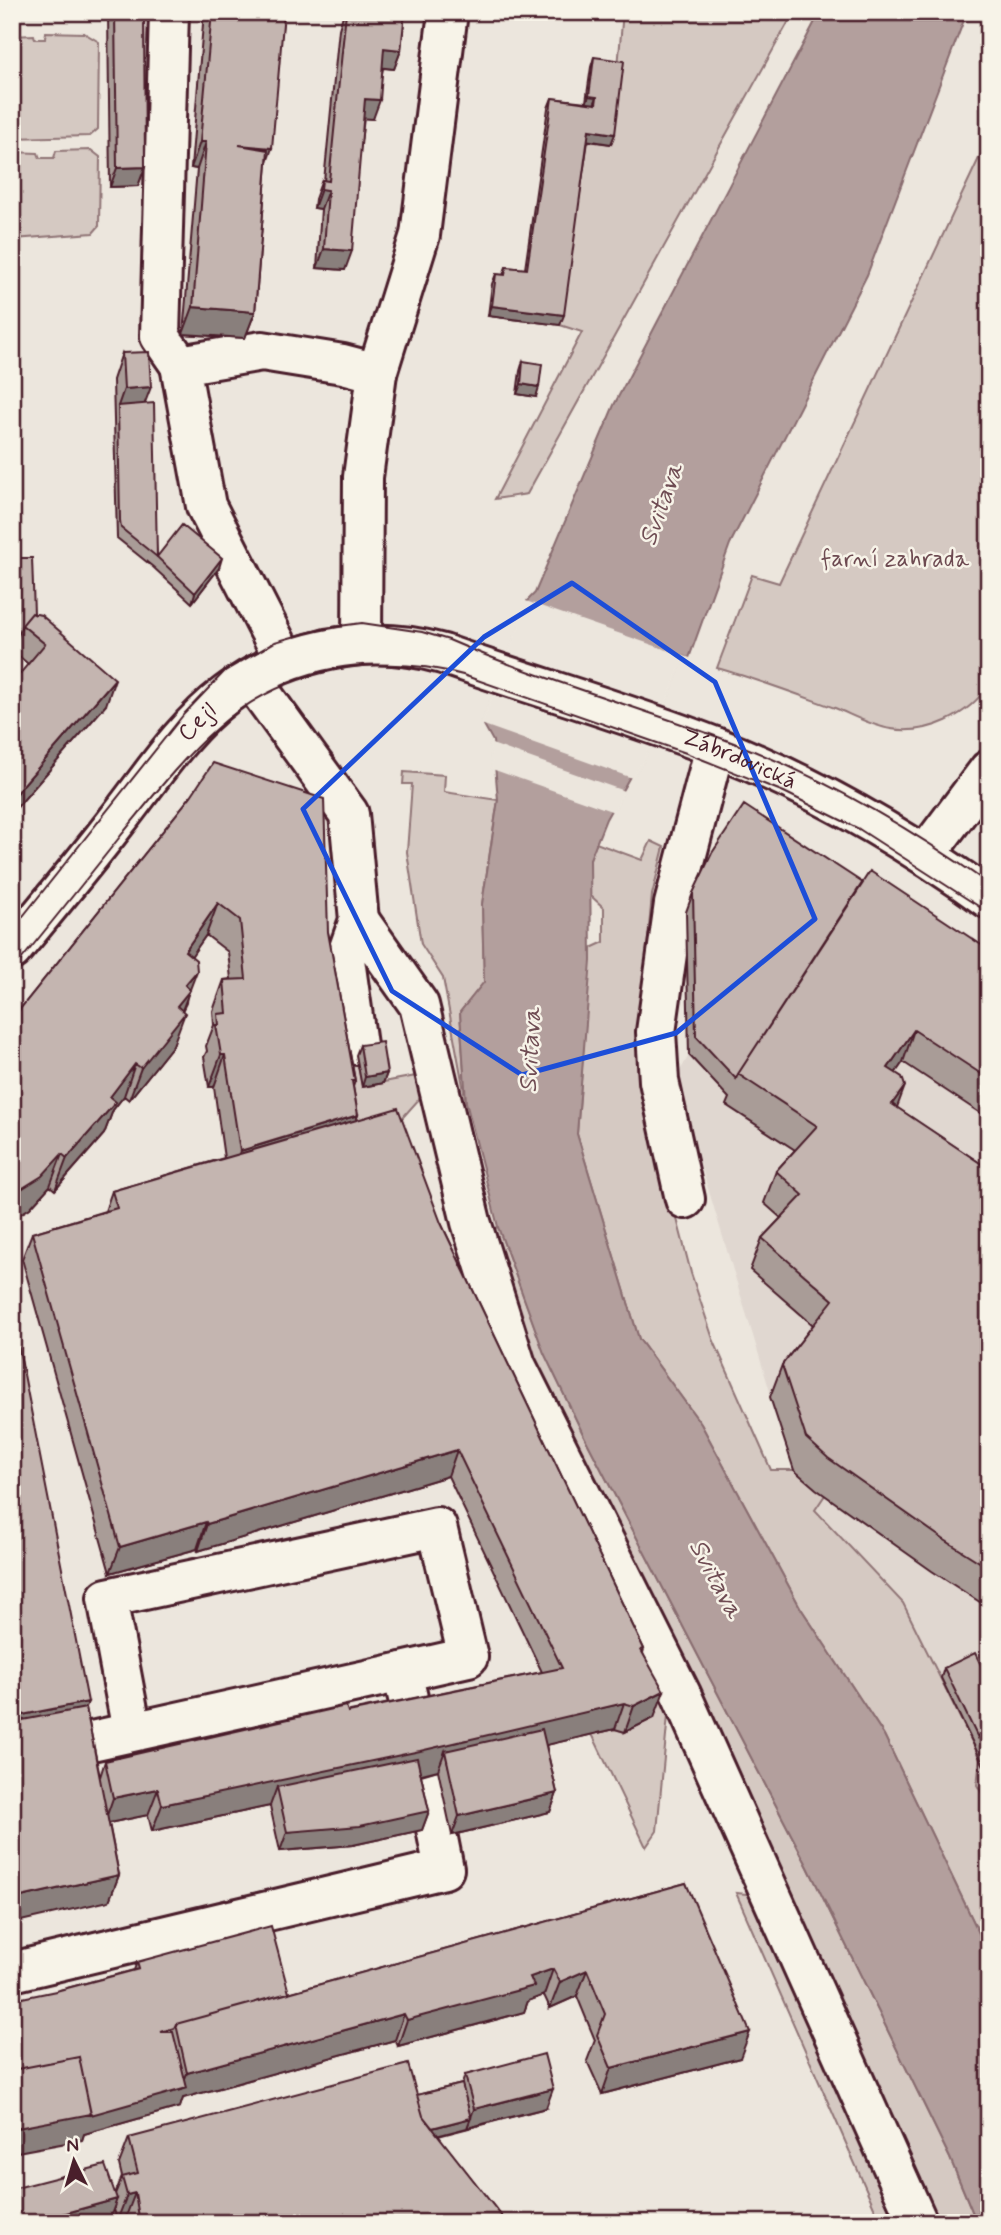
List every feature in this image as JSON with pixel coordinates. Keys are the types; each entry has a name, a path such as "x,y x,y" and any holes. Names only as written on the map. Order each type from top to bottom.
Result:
{"street":[{"path":"169,12 160,336 180,365 206,506 285,661"},
{"path":"362,644 363,477 377,373 420,236 448,12"},
{"path":"180,365 262,351 343,364 377,373"},
{"name":"Cejl","path":"12,950 180,740 225,695 251,678 285,661 362,644 423,648 468,663"},
{"name":"Zábrdovická","path":"468,663 703,743 790,780 926,854 989,899"},
{"path":"251,678 349,814 359,920 345,960 357,1045"},
{"path":"685,1199 659,1081 656,1032 674,904 703,743"},
{"path":"926,854 989,771"},
{"path":"359,920 419,1005 471,1222 516,1365 681,1694 918,2223"},
{"path":"78,1744 468,1657 437,1527 107,1598 132,1731"},
{"path":"402,1672 413,1723"},
{"path":"12,1972 444,1869 425,1773"}],"highlighted area":[{"path":"572,583 715,682 815,919 676,1033 522,1075 392,991 303,809 484,637"}],"shaded area":[{"path":"686,912 989,990 989,1805 977,1785 980,1760 903,1603 815,1510 794,1470 675,1080 689,1055"}],"green space":[{"path":"623,12 794,12 527,494 495,499 582,332 560,325 585,140 611,143"},
{"path":"46,32 84,33 99,42 98,129 90,136 12,138 12,36 34,35 35,39 45,39"},
{"name":"farní zahrada","path":"989,137 989,684 970,705 946,721 919,729 884,728 835,708 717,668 752,575 779,583"},
{"path":"91,150 100,157 99,226 93,233 14,239 12,357 12,152 38,153 40,158 54,158 56,151"},
{"path":"404,772 445,775 444,792 498,800 482,904 484,982 460,1012 466,1102 443,978 421,944 407,852 412,784 403,784"},
{"path":"651,841 664,847 652,895 640,1025 667,1180 691,1273 713,1339 771,1470 794,1470 825,1495 815,1510 903,1603 975,1748 980,1760 977,1785 989,1805 989,1954 884,1735 800,1607 701,1424 639,1339 577,1134 591,948 604,942 604,908 590,895 590,859 596,843 642,860"},
{"path":"356,1055 362,1086 416,1076 421,1097 388,1134 346,1147 335,1059"},
{"path":"498,1227 544,1352 584,1436 808,1867 950,2158 977,2223 930,2223 542,1387 485,1232"},
{"path":"660,1683 668,1715 657,1831 646,1847 592,1734 615,1729 625,1732"},
{"path":"736,1893 758,1895 901,2223 881,2223"}],"water":[{"name":"Svitava","path":"820,12 967,12 867,275 730,544 689,658 682,656 641,757 606,819 590,859 591,961 577,1134 639,1339 701,1424 800,1607 884,1735 989,1954 989,2223 977,2223 950,2158 808,1867 584,1436 544,1353 498,1227 466,1102 460,1012 484,982 482,904 498,800 493,741 484,725 521,629 527,601 535,593 614,405"}],"pier":[{"path":"523,600 693,659 683,660 645,759 632,778 481,724 518,628"},
{"path":"489,743 624,791 614,812 492,769"}],"building":[{"path":"115,12 144,12 145,167 117,168"},
{"path":"212,12 284,12 272,148 239,145 268,150 255,312 193,307 206,142 200,142"},
{"path":"346,12 405,12 401,50 384,48 380,100 365,99 352,251 324,249 328,190 321,189 322,180 329,181"},
{"path":"594,57 624,61 615,134 589,130 564,315 492,306 496,274 505,275 506,267 527,269 552,98 596,104 597,97 589,96"},
{"path":"149,352 151,387 124,389 122,353"},
{"path":"523,361 542,364 539,387 521,384"},
{"path":"154,403 157,557 121,528 120,520 118,406"},
{"path":"182,525 222,558 195,593 157,557"},
{"path":"12,558 32,558 34,614 22,625 16,641 12,631"},
{"path":"32,613 41,615 115,679 12,800 12,683 45,644 22,625"},
{"path":"213,763 324,799 328,932 355,1081 352,1081 358,1115 240,1151 225,1055 221,1055 216,1025 219,1025 218,1014 227,1013 224,980 246,979 240,920 218,903 185,951 196,960 197,971 185,985 190,990 177,1006 185,1013 141,1068 135,1064 110,1097 116,1102 67,1158 62,1154 42,1176 12,1193 12,1019 191,796"},
{"path":"744,805 863,883 736,1079 696,1036 693,893 712,853"},
{"path":"870,871 989,950 989,1079 914,1030 888,1068 902,1077 905,1086 892,1104 989,1169 989,1568 828,1458 806,1438 782,1365 833,1300 762,1238 803,1195 776,1171 817,1126 738,1074"},
{"path":"382,1042 387,1073 365,1077 360,1045"},
{"path":"398,1108 441,1223 644,1649 641,1650 664,1691 634,1706 624,1703 420,1751 162,1805 158,1789 113,1798 105,1761 346,1706 348,1712 562,1668 457,1450 120,1547 32,1233 117,1208 112,1191"},
{"path":"12,1313 88,1702 12,1717"},
{"path":"975,1653 984,1671 989,1669 989,1719 984,1722 978,1738 944,1668"},
{"path":"86,1708 119,1875 12,1899 12,1722"},
{"path":"542,1729 557,1793 459,1816 445,1751"},
{"path":"417,1758 429,1811 360,1826 287,1832 277,1787"},
{"path":"686,1883 750,2032 611,2068 597,2035 605,2014 587,1970 560,1982 553,1969 530,1977 534,1986 407,2020 404,2014 187,2073 176,2024"},
{"path":"271,1926 289,1993 176,2024 174,2028 161,2032 173,2032 187,2088 91,2115 79,2057 12,2070 12,2000 139,1969 137,1962"},
{"path":"544,2054 553,2089 474,2109 465,2075"},
{"path":"79,2057 91,2114 12,2129 12,2070"},
{"path":"408,2064 423,2116 507,2223 140,2223 135,2193 127,2195 122,2177 138,2173 129,2138"},
{"path":"462,2084 471,2118 432,2128 423,2116 417,2095"},
{"path":"105,2165 117,2199 30,2223 12,2223 12,2189"}],"tram line":[{"path":"12,930 184,714 225,671 275,642 324,628 362,623 422,632 449,640 519,668 699,730 768,757 866,806 989,884"},
{"path":"12,971 166,780 218,727 244,707 273,691 334,670 367,666 399,665 463,675 686,753 784,792 859,829 989,913"}]}
